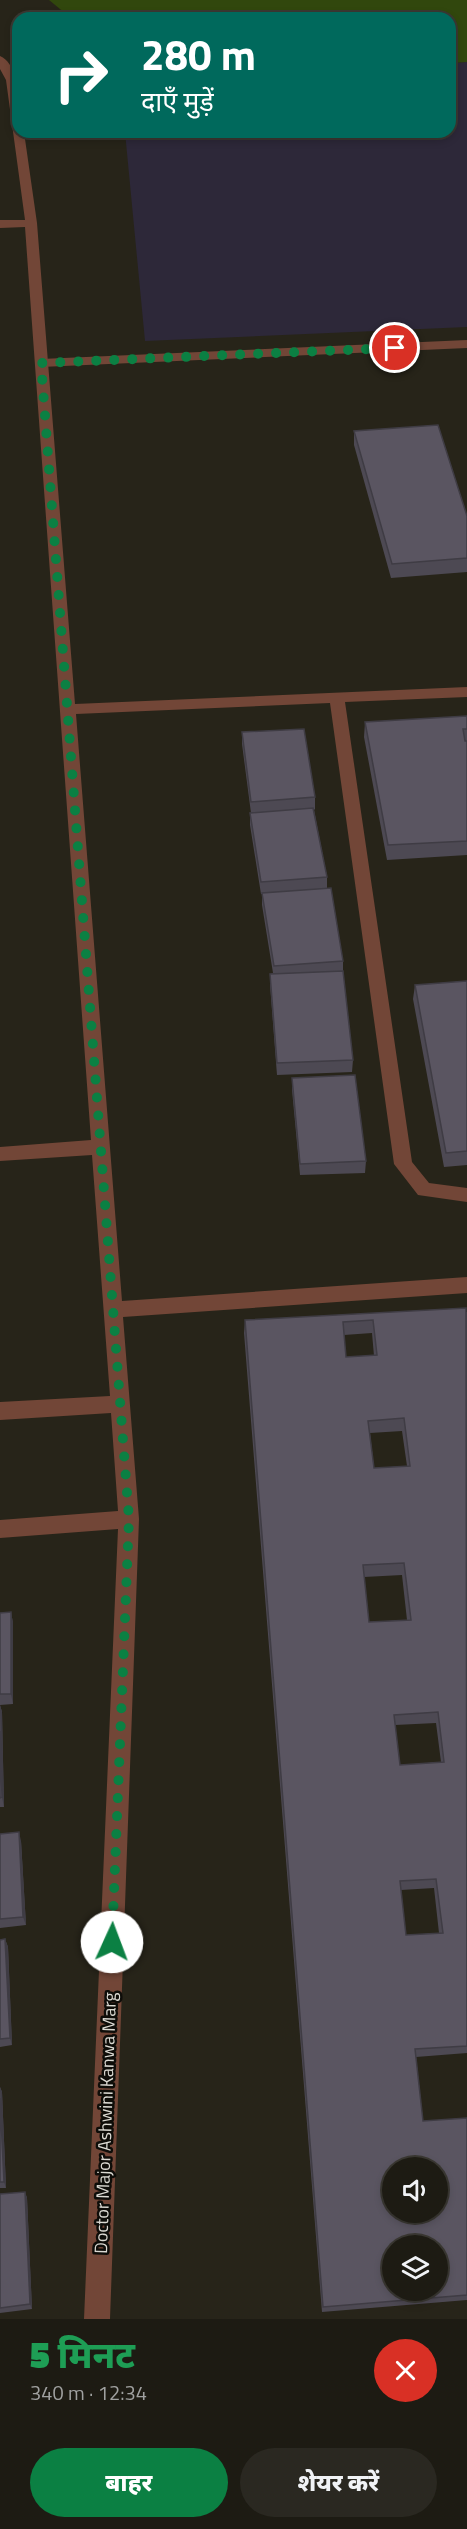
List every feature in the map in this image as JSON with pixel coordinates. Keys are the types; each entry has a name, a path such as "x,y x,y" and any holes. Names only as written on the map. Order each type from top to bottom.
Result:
{"street":[{"name":"Doctor Major Ashwini Kanwa Marg","path":"0,59 11,80 12,87"},
{"name":"Doctor Major Ashwini Kanwa Marg","path":"19,138 31,223 129,1519 97,2319"},
{"path":"0,224 31,223"},
{"path":"41,363 467,344"},
{"path":"67,708 467,692"},
{"path":"338,698 403,1164 424,1190 467,1196"},
{"path":"0,1154 100,1147"},
{"path":"112,1310 467,1285"},
{"path":"0,1411 122,1404"},
{"path":"0,1529 129,1519"}],"shaded area":[{"path":"467,62 467,327 145,341 126,138 456,138 456,63"}],"green space":[{"path":"49,0 467,0 467,62 456,63 456,12 64,12"}],"building":[{"path":"438,425 467,516 467,558 392,564 354,431"},
{"path":"467,716 467,729 463,729 465,741 467,741 467,841 388,845 365,722"},
{"path":"304,729 315,797 251,802 242,732"},
{"path":"313,808 327,877 261,882 250,813"},
{"path":"331,888 343,961 274,966 262,893"},
{"path":"343,971 353,1060 277,1063 270,974"},
{"path":"467,981 467,1151 446,1153 415,985"},
{"path":"355,1075 366,1161 300,1164 292,1078"},
{"path":"466,1308 467,2046 415,2049 423,2121 467,2118 467,2295 448,2297 448,2235 382,2235 382,2301 395,2301 323,2307 245,1320","holes":["373,1320 377,1355 346,1357 343,1322","404,1418 410,1466 374,1468 368,1421","404,1563 411,1620 369,1622 363,1565","438,1712 444,1762 400,1765 394,1715","436,1879 443,1933 406,1935 400,1881"]},
{"path":"11,1612 11,1694 0,1694 0,1613"},
{"path":"0,1731 2,1797 0,1798"},
{"path":"19,1832 23,1917 0,1919 0,1834"},
{"path":"5,1939 10,2038 0,2039 0,1940"},
{"path":"0,2098 4,2182 0,2182"},
{"path":"25,2192 30,2304 0,2308 0,2194"}],"route":[{"path":"112,1942 129,1519 41,363 395,348"}]}
